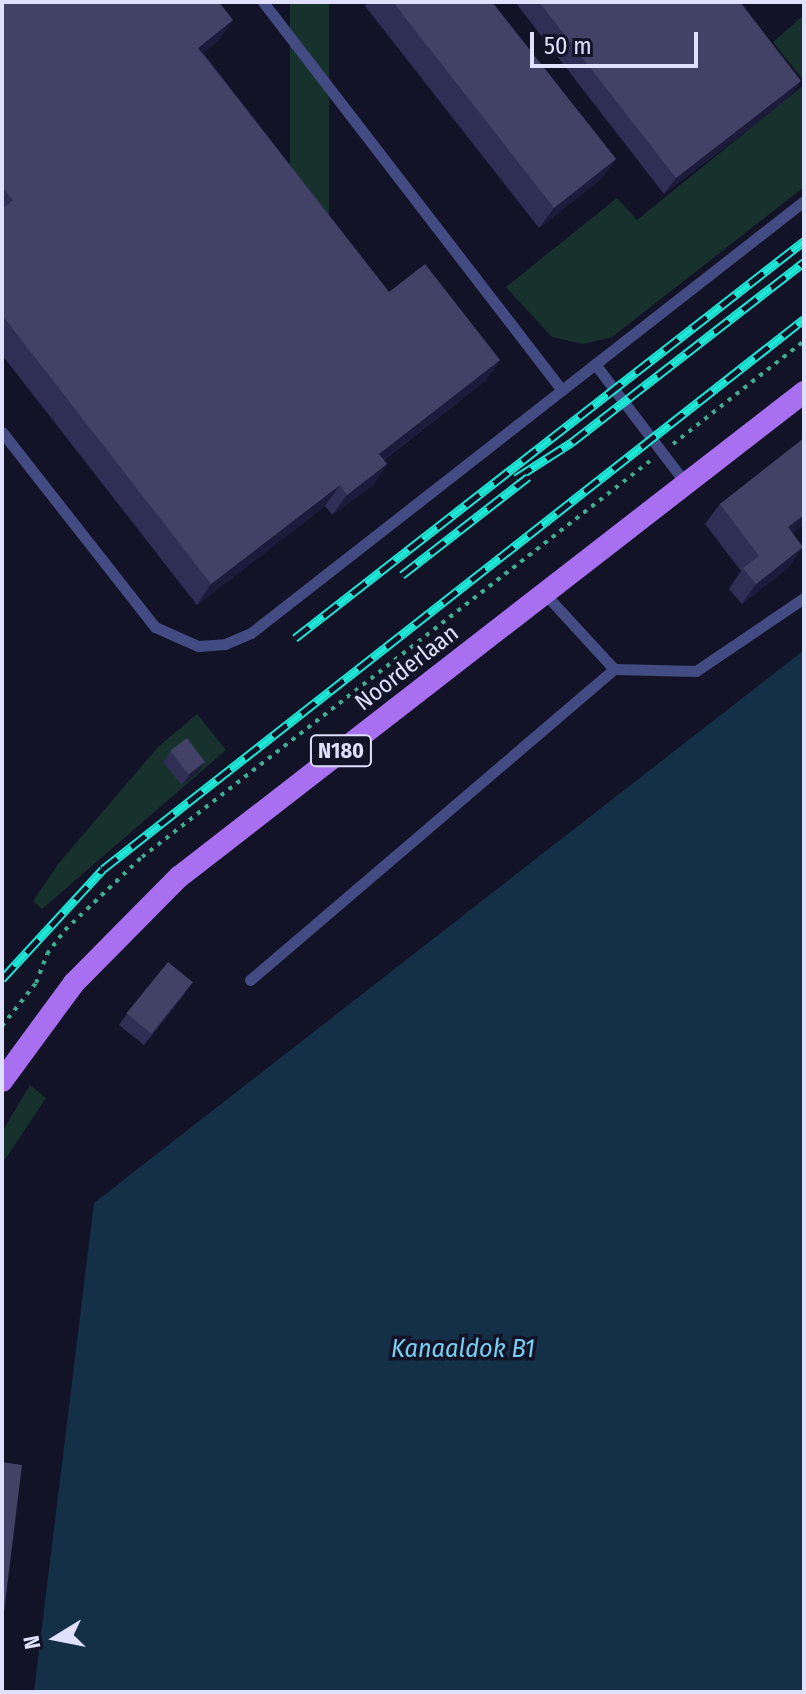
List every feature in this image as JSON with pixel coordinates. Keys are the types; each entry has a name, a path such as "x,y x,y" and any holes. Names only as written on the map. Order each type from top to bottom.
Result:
{"main road":[{"name":"Noorderlaan","path":"2,1081 65,994 151,903 804,392"}],"lane":[{"path":"263,2 561,389"},
{"path":"2,432 155,627 198,646 225,644 251,633 804,201"},
{"path":"595,364 686,485"},
{"path":"546,595 614,669"},
{"path":"250,980 614,669 696,671 804,598"}],"path":[{"path":"2,1026 36,983 47,954 65,930 142,857 804,341"}],"green space":[{"path":"290,2 329,2 329,332 290,332"},
{"path":"804,15 804,81 773,42"},
{"path":"804,85 804,187 612,337 583,344 552,337 506,287 617,198 637,220"},
{"path":"197,714 226,750 42,909 33,901 59,863 158,747"},
{"path":"30,1085 46,1098 2,1164 2,1132"}],"water":[{"name":"Kanaaldok B1","path":"804,650 804,1692 34,1692 94,1203"}],"building":[{"path":"2,2 219,2 233,20 198,48 389,292 425,264 500,360 379,454 387,464 347,495 340,485 211,584 2,315 2,209 13,200 2,187"},
{"path":"393,2 492,2 616,159 554,208"},
{"path":"539,2 740,2 801,81 676,178"},
{"path":"804,438 804,515 788,527 803,547 756,584 743,568 759,556 720,504"},
{"path":"187,738 205,762 188,775 170,751"},
{"path":"168,962 193,982 151,1033 126,1013"},
{"path":"2,1462 22,1465 2,1628"}],"railway":[{"path":"295,638 804,241"},
{"path":"516,478 572,442 804,262"},
{"path":"2,979 103,869 804,319"},
{"path":"402,575 528,477"}]}
